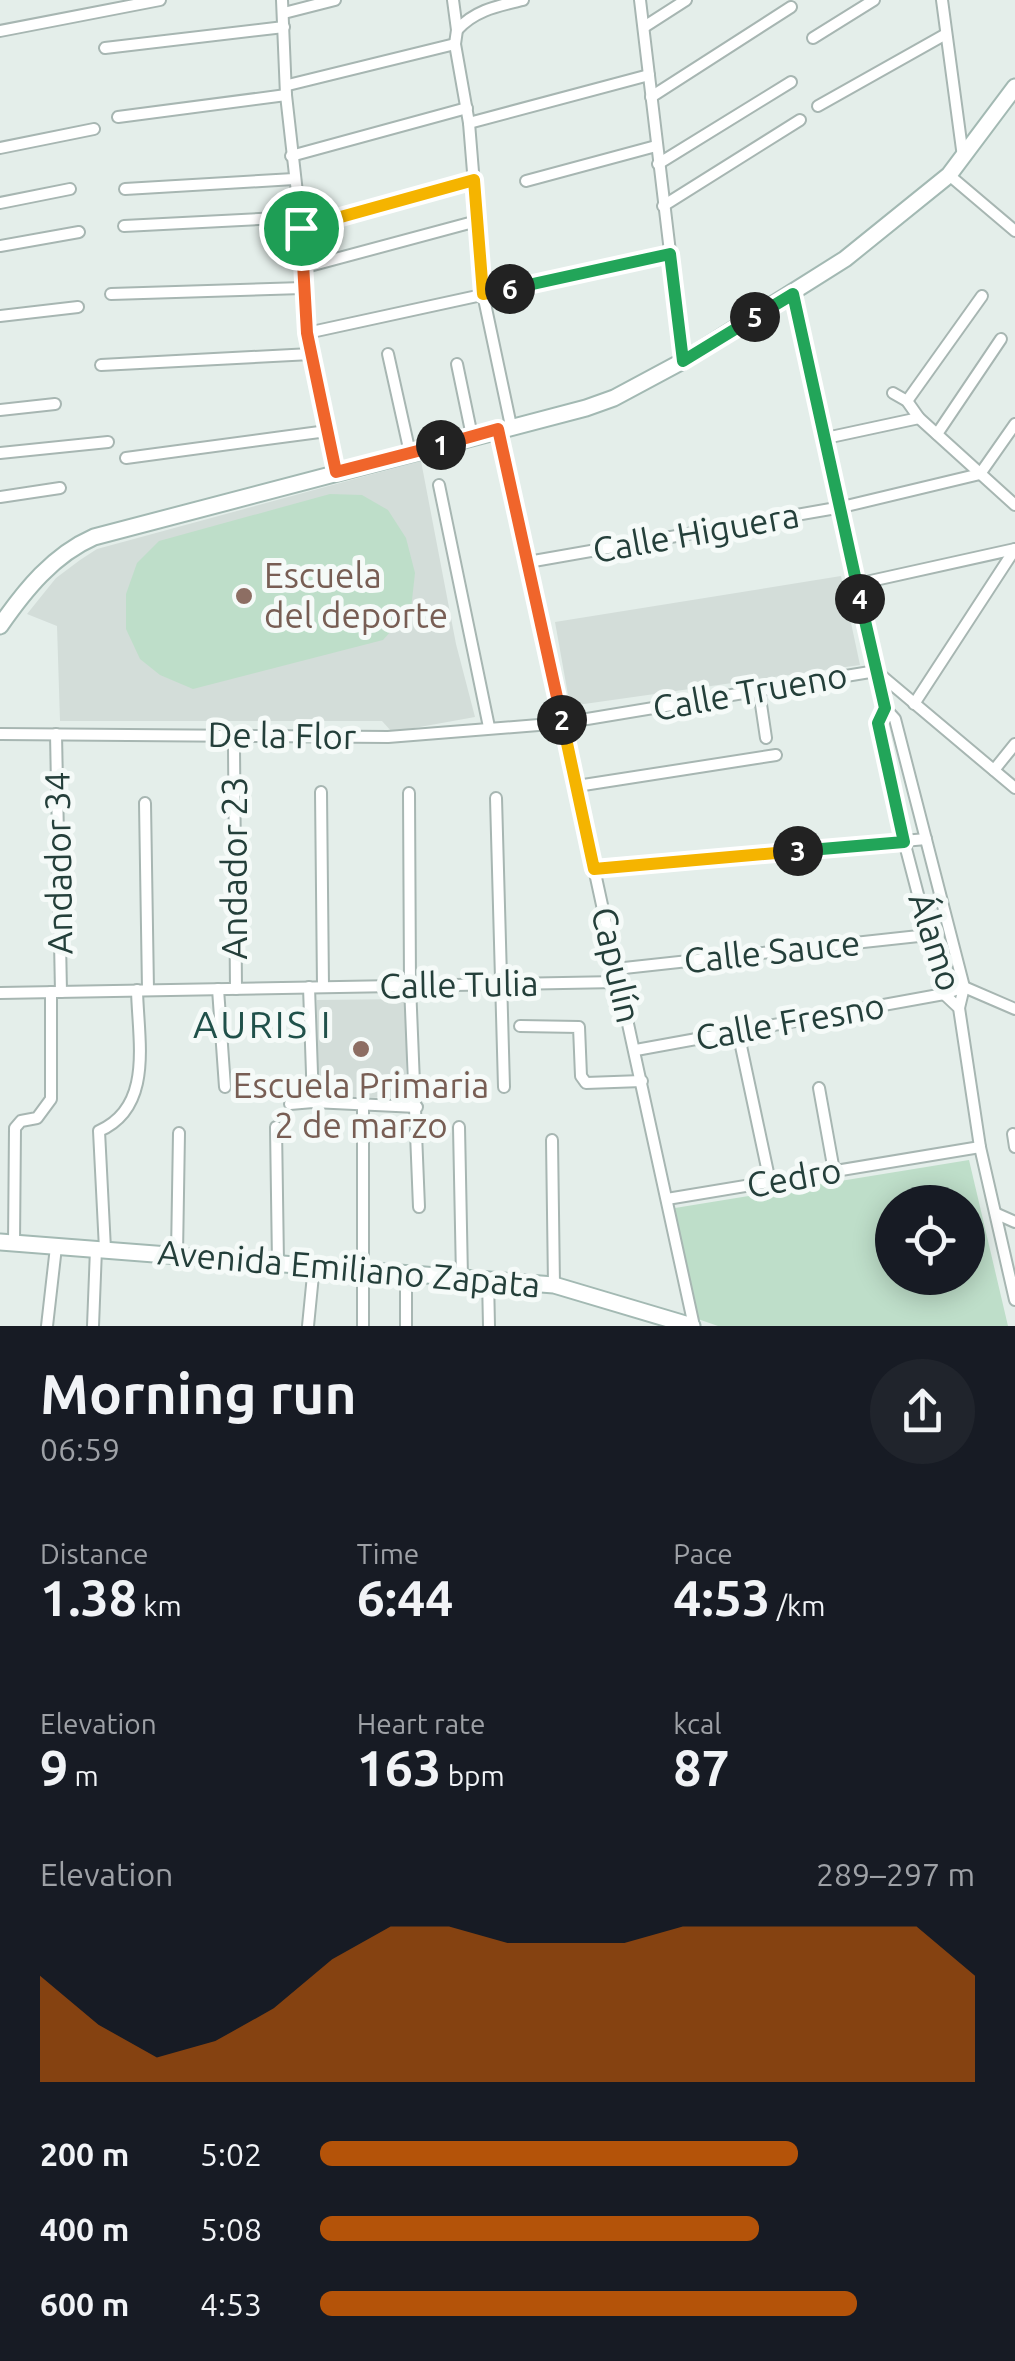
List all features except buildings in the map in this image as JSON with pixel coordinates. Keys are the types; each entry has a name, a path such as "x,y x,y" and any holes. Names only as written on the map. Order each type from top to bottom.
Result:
{"main road":[{"path":"0,626 46,568 70,548 148,522 614,398 683,361 845,259 949,176 1015,87"},
{"name":"Avenida Emiliano Zapata","path":"7,1242 554,1285 693,1326"}],"street":[{"path":"0,31 160,0"},
{"path":"335,0 283,6 291,156 300,222 307,333 336,472"},
{"path":"118,118 287,90 454,44 457,30 452,0"},
{"path":"457,30 468,18 485,10 523,0"},
{"path":"640,0 683,361"},
{"path":"644,28 686,0"},
{"path":"813,38 874,0"},
{"path":"942,0 964,158"},
{"path":"651,96 791,8"},
{"path":"105,48 284,27"},
{"path":"818,106 946,34"},
{"name":"Capulín","path":"454,44 469,122 483,294 528,562 693,1326"},
{"path":"469,122 649,75"},
{"path":"658,164 791,82"},
{"path":"291,156 467,108"},
{"path":"663,206 800,120"},
{"path":"0,148 94,129"},
{"path":"526,181 656,146"},
{"path":"949,176 1015,230"},
{"path":"125,189 294,179"},
{"path":"124,226 300,222 474,180"},
{"path":"0,203 70,189"},
{"path":"302,268 477,220"},
{"path":"0,246 79,232"},
{"path":"307,333 670,254"},
{"path":"111,294 304,288"},
{"name":"Álamo","path":"793,294 885,708 878,723 904,842 944,994 959,1008 980,1147 1015,1300"},
{"path":"908,401 982,296"},
{"path":"0,316 78,307"},
{"path":"936,434 1001,339"},
{"path":"101,365 311,354"},
{"path":"388,354 410,453"},
{"path":"457,364 472,436"},
{"path":"894,393 908,401 919,418 1015,505"},
{"path":"0,410 55,404"},
{"path":"826,438 919,418"},
{"path":"980,474 1015,424"},
{"path":"126,458 326,431"},
{"path":"0,453 108,442"},
{"name":"Calle Higuera","path":"528,562 842,507 980,474"},
{"path":"440,485 489,727"},
{"path":"0,497 60,488"},
{"path":"857,584 1015,549"},
{"path":"914,704 1015,549"},
{"name":"Calle Trueno","path":"563,723 876,671 1015,788"},
{"path":"758,691 766,738"},
{"path":"885,708 896,718 964,988 959,1008"},
{"name":"De la Flor","path":"0,734 388,738 563,723"},
{"name":"Andador 34","path":"7,1242 16,1128 22,1121 37,1118 51,1099 56,992 56,734"},
{"path":"994,770 1015,744"},
{"name":"Andador 23","path":"234,748 236,988"},
{"path":"577,786 776,755"},
{"path":"320,792 323,987"},
{"path":"409,793 410,985 419,1207"},
{"path":"496,798 504,1087"},
{"path":"92,1326 101,1249 98,1131 116,1124 139,1086 145,803"},
{"path":"594,869 926,840"},
{"name":"Calle Sauce","path":"615,969 928,935"},
{"name":"Calle Tulia","path":"0,993 618,982"},
{"path":"309,987 313,1102"},
{"path":"964,988 1015,1009"},
{"name":"Calle Fresno","path":"636,1050 964,988"},
{"path":"218,989 225,1088"},
{"path":"520,1026 579,1026 582,1076 586,1083 642,1081"},
{"path":"738,1032 770,1182"},
{"path":"819,1088 834,1171"},
{"path":"290,1104 417,1106"},
{"path":"363,1105 363,1326"},
{"path":"460,1126 462,1276"},
{"path":"276,1127 278,1263"},
{"path":"177,1254 179,1133"},
{"path":"1013,1134 1015,1147"},
{"path":"552,1140 554,1285"},
{"name":"Cedro","path":"667,1199 980,1147"},
{"path":"997,1214 1015,1222"},
{"path":"48,1326 56,1246"},
{"path":"308,1326 314,1265"},
{"path":"406,1273 406,1326"},
{"path":"488,1278 489,1326"}],"shaded area":[{"name":"Escuela del deporte","path":"421,461 456,644 475,717 392,732 382,721 60,721 57,626 27,614 56,578 80,560 97,549"},
{"path":"841,576 860,665 570,706 555,622"},
{"name":"Escuela Primaria 2 de marzo","path":"406,999 406,1098 317,1097 317,1000"}],"green space":[{"path":"330,494 362,495 388,510 406,538 415,573 411,609 383,640 193,689 160,675 140,659 126,629 126,594 137,563 159,541"},
{"path":"969,1160 975,1185 875,1185 875,1295 985,1295 985,1228 1008,1326 718,1326 695,1318 675,1208"}],"place":[{"name":"Escuela del deporte","path":"244,596"},
{"name":"Escuela Primaria 2 de marzo","path":"361,1049"}],"district":[{"name":"AURIS I","path":"263,1025"}],"route":[{"path":"474,180 483,294 670,254 683,361 793,294 885,708 878,723 904,842 594,869 498,429 336,472 307,333 301,228 474,180"}]}
